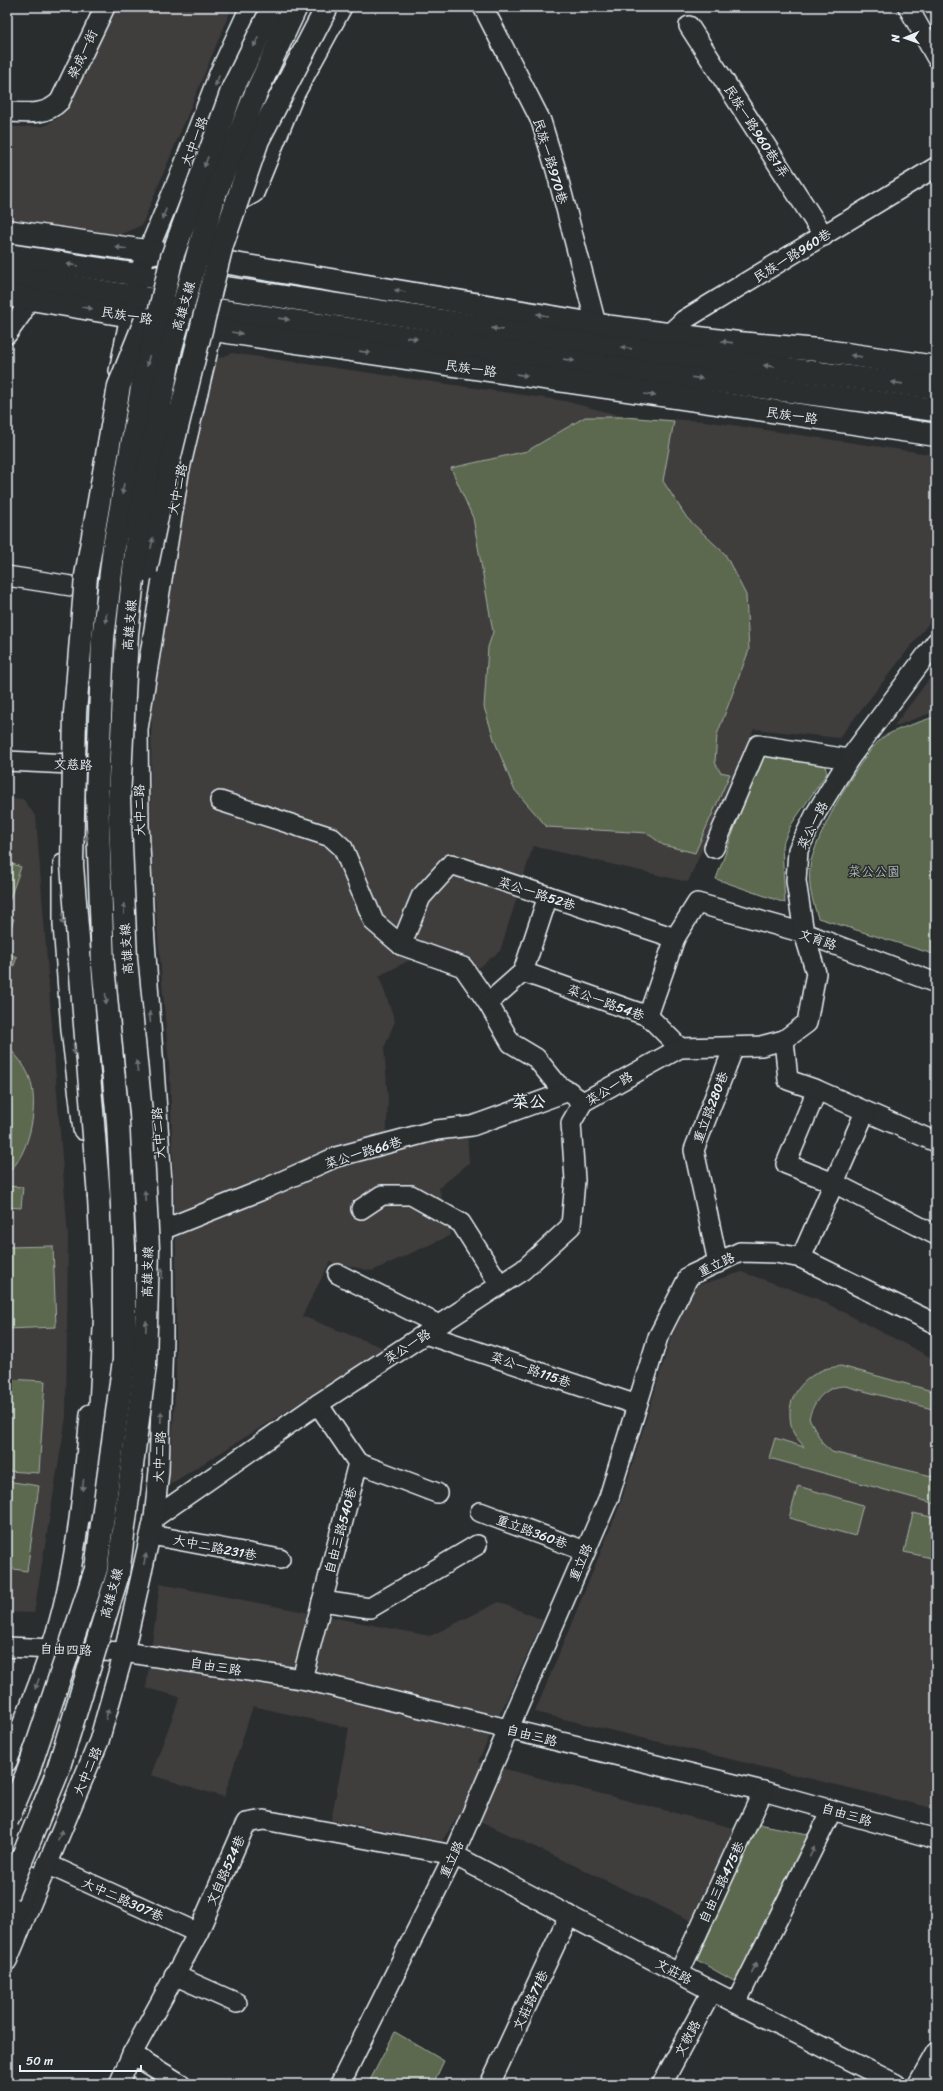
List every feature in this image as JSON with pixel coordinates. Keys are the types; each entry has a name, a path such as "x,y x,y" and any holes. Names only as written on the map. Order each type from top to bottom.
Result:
{"main road":[{"name":"高雄支線","path":"7,1821 28,1769 96,1569 124,1360 124,1248 118,1121 103,965 97,796 103,639 114,547 128,462 156,323 172,257 233,88 273,7"},
{"name":"高雄支線","path":"7,1895 56,1776 118,1574 145,1365 148,1242 141,1113 126,960 119,799 127,634 141,506 171,348 215,194 256,93 296,7"},
{"path":"282,91 296,51 316,7"},
{"path":"127,634 145,575 168,464 222,245 258,140 327,7"},
{"path":"243,206 273,116"},
{"path":"7,231 229,264 596,324 738,343 818,350 936,367"},
{"name":"民族一路","path":"7,255 216,320 936,436"},
{"path":"93,1537 105,1318 99,1197 72,864 75,713 86,576 120,386 172,257"},
{"name":"民族一路","path":"7,276 134,295"},
{"name":"民族一路","path":"17,297 134,295 222,288 658,353 936,388"},
{"name":"民族一路","path":"216,320 646,372 936,410"},
{"path":"7,1929 29,1877 64,1783 125,1599 143,1485 145,1365"}],"street":[{"name":"榮成一街","path":"7,112 42,112 52,109 60,101 105,7"},
{"name":"大中一路","path":"134,295 147,252 184,165 219,74 250,7"},
{"path":"222,288 243,206 236,180 266,93 307,7"},
{"path":"184,165 183,190 189,213 217,223 243,206 254,193 294,95 342,7"},
{"name":"民族一路970巷","path":"483,7 541,121 596,324"},
{"path":"908,7 936,57"},
{"name":"民族一路960巷1弄","path":"689,26 824,236"},
{"name":"民族一路960巷","path":"658,353 669,334 684,320 936,167"},
{"name":"大中二路","path":"7,1961 100,1742 124,1652 152,1526 159,1471 163,1337 162,1182 144,927 139,825 138,729 178,481 216,320 222,288"},
{"path":"7,1762 51,1648 64,1601 80,1517 95,1367 93,1205 71,1030 63,925 64,764 77,671 84,588 100,469 134,295"},
{"path":"7,334 22,313 17,297"},
{"path":"7,576 84,588"},
{"name":"菜公一路","path":"152,1526 318,1404 523,1270 571,1226 575,1180 571,1123 576,1097 680,1048 761,1046 784,1040 807,1023 816,973 804,933 796,881 798,850 816,813 849,759 936,642"},
{"path":"51,1648 82,1591 93,1537 108,1431 110,1328 104,1192 91,981 83,764 77,671"},
{"path":"714,848 758,745 849,759"},
{"name":"文慈路","path":"7,761 139,766"},
{"path":"220,801 331,837 343,848 374,922 401,945 463,967 488,1003 511,1043 536,1058 557,1084 576,1097"},
{"name":"菜公一路52巷","path":"401,945 422,897 451,864 675,938"},
{"path":"488,1003 523,972 548,896"},
{"name":"文育路","path":"675,938 697,903 804,933 936,983"},
{"path":"648,1016 675,938"},
{"name":"菜公一路54巷","path":"523,972 648,1016 680,1048"},
{"path":"784,1040 788,1080 817,1090 936,1142"},
{"name":"重立路280巷","path":"718,1262 694,1150 734,1047"},
{"path":"817,1090 786,1164 834,1183 936,1235"},
{"name":"菜公一路66巷","path":"162,1230 260,1191 336,1157 437,1130 472,1126 576,1097"},
{"path":"801,1258 865,1112"},
{"path":"361,1209 382,1195 412,1195 461,1223 500,1285"},
{"name":"重立路","path":"340,2084 454,1855 509,1729 609,1497 658,1337 689,1276 740,1252 776,1252 801,1258 936,1324"},
{"name":"菜公一路115巷","path":"338,1274 432,1329 637,1405"},
{"path":"318,1404 358,1463 437,1493"},
{"name":"自由三路540巷","path":"302,1679 358,1463"},
{"name":"重立路360巷","path":"480,1512 585,1551"},
{"name":"大中二路231巷","path":"152,1526 280,1559"},
{"path":"322,1601 370,1608 477,1545"},
{"name":"自由四路","path":"7,1647 124,1652"},
{"name":"自由三路","path":"124,1652 302,1679 763,1791 936,1840"},
{"name":"自由三路475巷","path":"678,1973 763,1791"},
{"path":"736,2003 832,1810"},
{"name":"文自路524巷","path":"119,2084 132,2054 198,1933 246,1823 264,1820 454,1855"},
{"name":"文莊路","path":"454,1855 712,1991 896,2084"},
{"name":"大中二路307巷","path":"47,1864 198,1933"},
{"name":"文莊路71巷","path":"490,2084 569,1915"},
{"path":"174,1975 237,2003"},
{"name":"文敬路","path":"662,2084 712,1991"},
{"path":"918,2084 936,2052"},
{"path":"132,2054 181,2084"}],"shaded area":[{"path":"113,7 232,7 142,225 112,238 7,222 7,126 44,126 61,116"},
{"path":"232,353 565,401 625,417 705,421 936,455 936,614 839,738 754,729 688,882 533,846 500,951 477,969 437,946 379,976 395,1021 384,1048 388,1099 386,1147 467,1131 469,1163 439,1188 451,1235 372,1271 330,1262 302,1316 386,1349 169,1485 176,1382 176,1253 170,1076 150,842 152,696 166,563 212,361"},
{"path":"936,670 936,711 893,727"},
{"path":"7,798 23,799 36,817 68,1237 66,1417 34,1613 7,1612"},
{"path":"742,1272 818,1299 936,1360 936,1809 535,1712 620,1505 670,1341 695,1286"},
{"path":"160,1584 430,1636 499,1602 543,1620 478,1762 737,1829 694,1922 461,1812 442,1841 331,1820 349,1728 253,1706 224,1797 151,1775 180,1697 146,1688"}],"green space":[{"path":"585,417 625,417 674,421 663,481 687,518 725,554 746,595 749,650 717,735 715,762 720,772 730,774 695,853 663,845 647,833 547,827 514,789 495,742 484,707 488,647 493,632 473,518 451,468 527,451"},
{"name":"菜公公園","path":"936,716 936,955 818,918 811,893 810,867 819,838 840,797 864,758 876,744 890,733"},
{"path":"761,756 824,762 827,773 791,825 782,846 785,903 716,879"},
{"path":"7,862 21,867 7,907"},
{"path":"7,916 14,919 7,939"},
{"path":"7,953 17,957 7,985"},
{"path":"7,1046 20,1060 29,1076 32,1087 33,1114 31,1128 22,1154 7,1174"},
{"path":"7,1186 23,1187 21,1208 7,1207"},
{"path":"53,1246 56,1327 7,1329 7,1247"},
{"path":"841,1366 936,1392 936,1410 845,1386 832,1388 822,1395 814,1405 809,1418 823,1444 832,1452 936,1477 936,1504 769,1458 775,1438 804,1447 794,1434 791,1422 791,1404 794,1396 798,1389 811,1376 824,1369"},
{"path":"7,1379 45,1381 39,1473 7,1471"},
{"path":"7,1481 39,1486 27,1571 7,1568"},
{"path":"798,1486 863,1505 855,1536 789,1518"},
{"path":"913,1513 936,1518 936,1559 904,1552"},
{"path":"758,1824 813,1835 739,1984 697,1960"},
{"path":"395,2032 444,2061 433,2084 368,2084"}],"district":[{"name":"菜公","path":"529,1101"}]}
